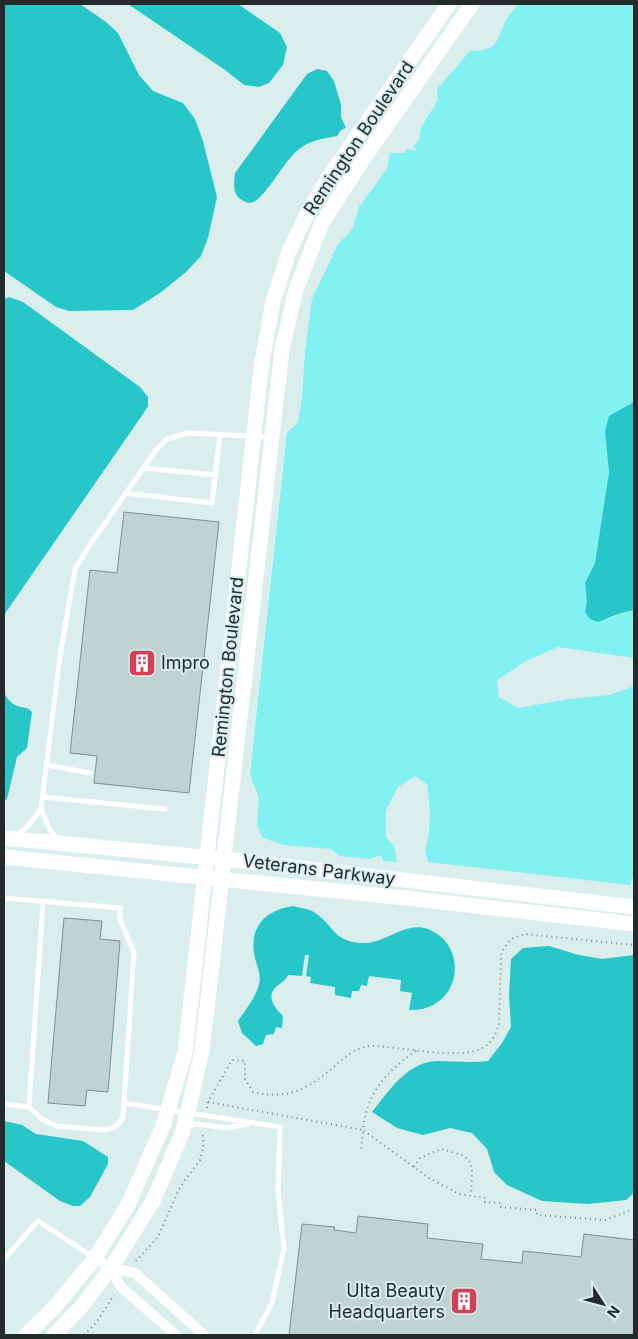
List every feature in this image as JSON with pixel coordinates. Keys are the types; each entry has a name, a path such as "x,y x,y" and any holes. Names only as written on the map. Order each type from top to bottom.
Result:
{"street":[{"name":"Remington Boulevard","path":"26,1335 65,1295 95,1258 128,1205 163,1126 185,1053 262,362 273,301 290,249 309,210 328,178 449,4"},
{"name":"Remington Boulevard","path":"54,1335 81,1307 111,1268 152,1201 184,1129 202,1051 282,349 296,289 321,225 362,161 472,4"},
{"name":"Veterans Parkway","path":"8,838 208,857 634,907"},
{"name":"Veterans Parkway","path":"4,857 205,876 634,924"},
{"path":"95,1258 111,1268 135,1273 204,1335"},
{"path":"111,1268 121,1287 176,1335"}],"lane":[{"path":"8,838 27,827 41,809 60,656 75,569 143,468 167,439 188,432 272,437"},
{"path":"125,494 212,503 220,434"},
{"path":"143,468 216,475"},
{"path":"46,765 90,773"},
{"path":"43,796 165,808"},
{"path":"41,809 50,830 61,843"},
{"path":"4,898 120,908 120,920 134,952 123,1117 120,1123 110,1130 58,1126 42,1120 29,1106 4,1104"},
{"path":"29,1106 43,902"},
{"path":"124,1103 280,1127 278,1193 284,1248 272,1303 254,1335"},
{"path":"184,1129 196,1124 227,1128 254,1123"},
{"path":"4,1259 38,1221 95,1258"}],"path":[{"path":"361,1152 364,1115 370,1098 395,1066 416,1051 474,1052 483,1048 491,1041 499,1024 502,951 511,939 526,934 634,945"},
{"path":"208,1102 363,1130 429,1178 459,1194 486,1198 486,1202 501,1203 501,1207 537,1210 537,1214 606,1220 634,1209"},
{"path":"414,1167 420,1158 441,1149 462,1155 469,1160 472,1170 471,1196"},
{"path":"84,1335 96,1324 114,1294"}],"shaded area":[{"path":"4,4 80,4 118,33 139,75 153,91 183,103 195,119 203,141 217,197 208,238 201,256 186,272 160,293 133,310 69,311 56,307 4,271"},
{"path":"128,4 238,4 280,33 287,47 283,65 269,83 259,87 244,85"},
{"path":"518,4 634,4 634,402 629,404 605,430 609,472 595,563 585,583 587,601 585,612 609,619 621,613 634,610 634,658 558,647 526,661 497,680 499,697 518,708 569,699 610,695 634,686 634,866 630,885 428,862 425,850 429,834 430,811 427,784 415,776 398,787 386,811 386,837 394,846 397,862 383,861 381,855 370,859 339,856 331,849 284,845 263,838 257,826 259,798 250,774 287,433 298,422 312,299 338,244 352,230 359,207 387,169 390,153 404,153 407,149 418,151 413,147 419,140 421,128 438,100 437,89 470,51 493,46 508,17"},
{"path":"317,69 327,71 334,81 341,105 341,117 346,128 341,130 337,136 316,140 302,147 287,162 258,199 252,203 244,201 235,192 235,173 307,74"},
{"path":"9,297 23,302 140,387 148,397 148,406 4,615 4,299"},
{"path":"634,402 634,610 598,622 590,619 585,612 587,601 585,583 595,563 609,472 605,431 609,416"},
{"path":"4,693 15,705 27,708 32,712 27,748 17,757 7,799 4,801"},
{"path":"293,906 315,913 340,937 352,942 371,942 409,928 429,929 440,936 452,952 455,972 449,990 443,998 432,1006 412,1010 409,1010 412,993 400,991 401,980 369,976 367,986 361,985 359,991 352,991 351,998 335,995 335,987 310,983 311,977 306,976 309,955 305,955 302,976 288,975 273,990 272,1002 283,1016 282,1028 276,1027 274,1034 266,1035 263,1044 256,1046 242,1033 238,1021 258,989 260,980 254,953 253,943 255,934 262,920 268,915"},
{"path":"549,946 579,955 602,959 634,955 634,1193 626,1200 588,1204 542,1201 507,1185 494,1172 487,1149 472,1133 450,1128 423,1135 397,1128 372,1112 392,1087 417,1066 437,1061 488,1061 502,1043 511,1027 509,995 511,959 523,948"},
{"path":"4,1121 22,1125 36,1134 83,1141 108,1157 108,1164 90,1197 80,1206 73,1206 60,1201 4,1161"}],"building":[{"name":"Impro","path":"124,512 219,522 189,793 94,783 97,756 70,753 90,570 117,573"},
{"path":"64,918 102,921 100,939 120,941 108,1092 87,1090 85,1106 48,1103"},
{"name":"Ulta Beauty Headquarters","path":"358,1216 428,1224 427,1238 483,1244 481,1259 522,1263 523,1251 581,1257 584,1234 634,1240 634,1335 289,1335 302,1224 335,1227 334,1230 356,1233"}],"place":[{"name":"Impro","path":"142,663"},
{"name":"Ulta Beauty Headquarters","path":"464,1301"}]}
